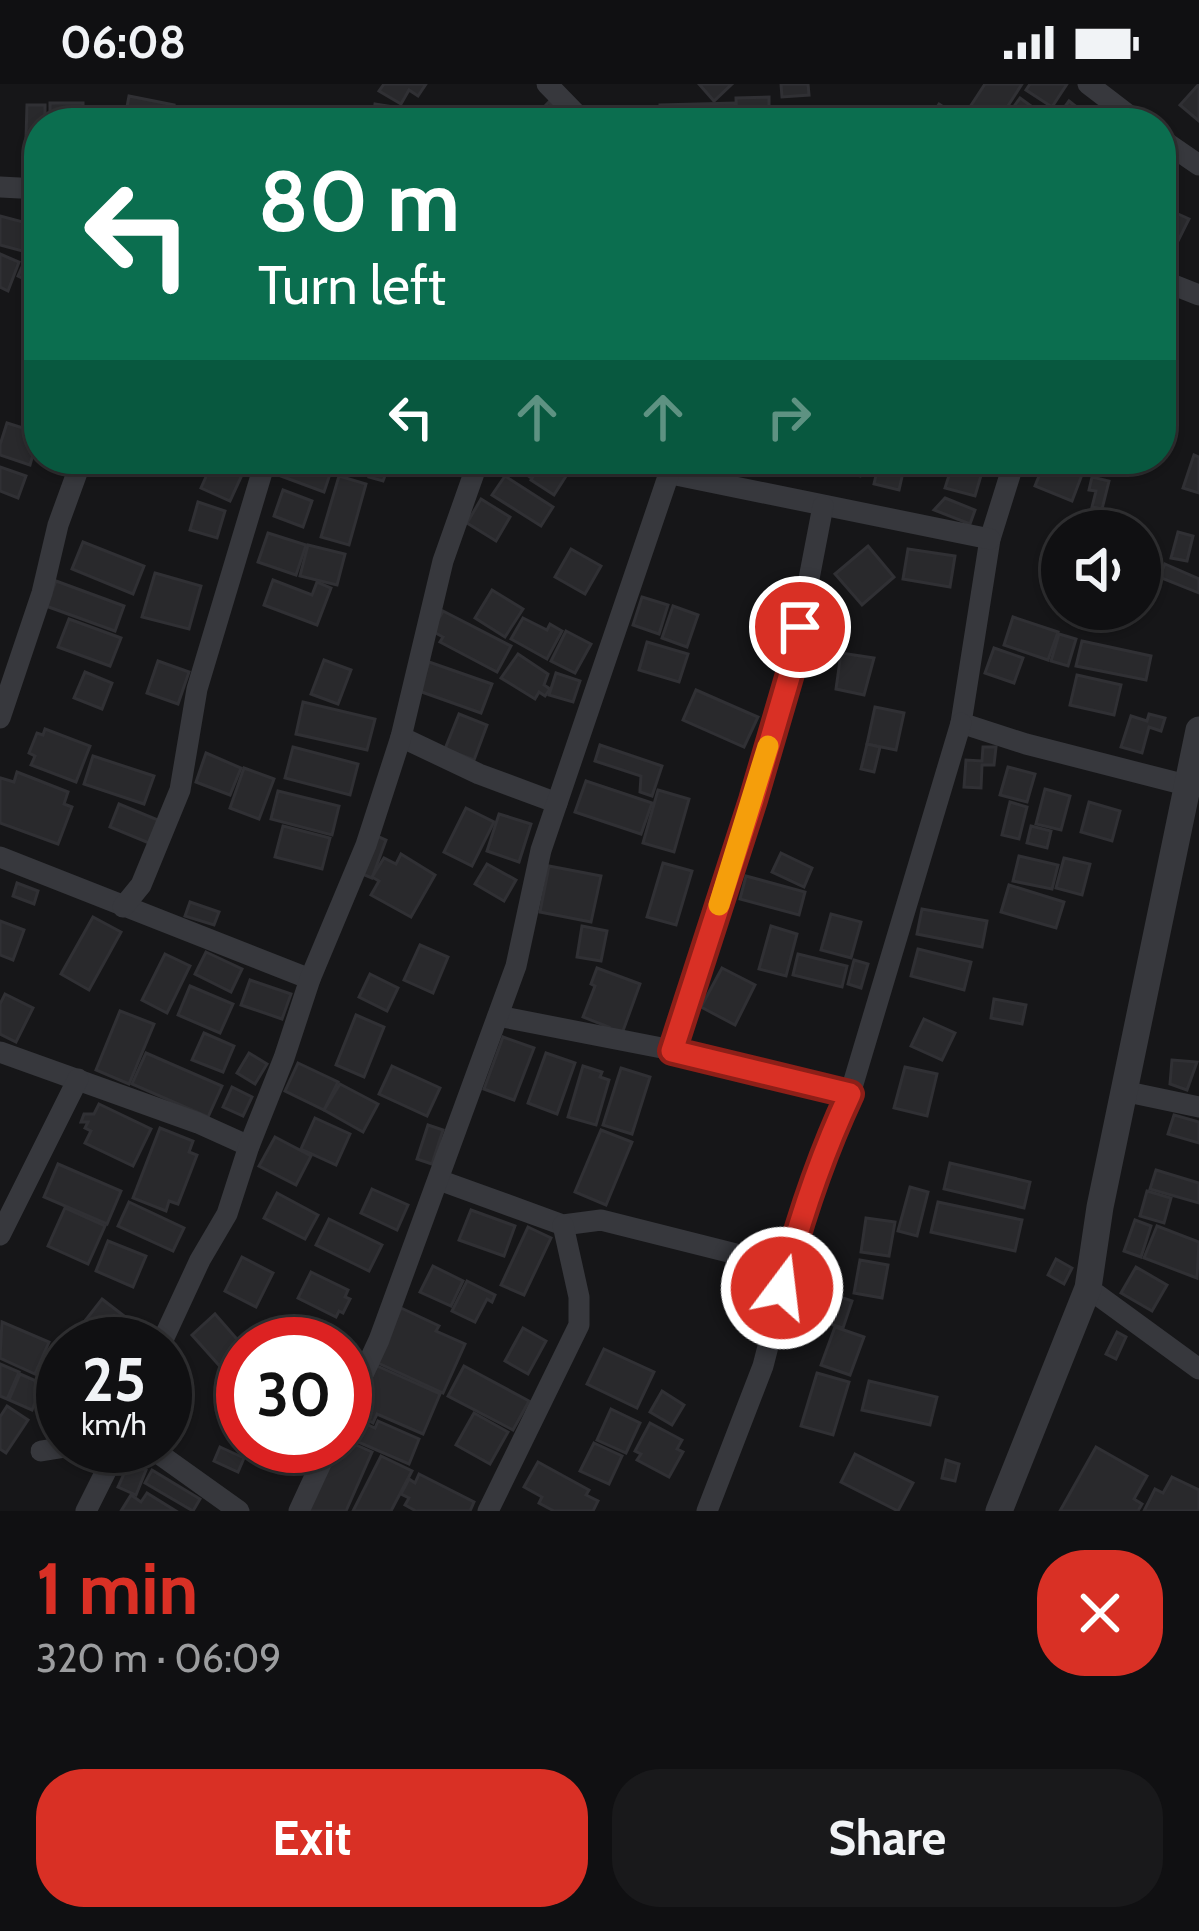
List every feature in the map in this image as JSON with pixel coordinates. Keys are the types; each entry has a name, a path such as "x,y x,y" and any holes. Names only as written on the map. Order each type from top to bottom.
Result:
{"street":[{"path":"547,84 570,108"},
{"path":"1088,84 1119,108"},
{"path":"0,718 77,474"},
{"path":"123,907 141,885 180,790 196,689 261,474"},
{"path":"174,1317 227,1214 310,979 366,845 401,737 443,561 474,474"},
{"path":"372,1355 515,966 542,850 669,474"},
{"path":"702,474 823,506 990,538"},
{"path":"707,1511 764,1366 803,1210 850,1094 961,723 990,538 1010,474"},
{"path":"672,1051 792,667 823,506"},
{"path":"961,723 1186,785"},
{"path":"999,1511 1088,1288 1199,730"},
{"path":"401,737 479,774 557,803"},
{"path":"0,857 310,979"},
{"path":"498,1016 850,1094"},
{"path":"0,1052 249,1146"},
{"path":"0,1235 77,1078"},
{"path":"1124,1091 1199,1107"},
{"path":"439,1180 562,1225 602,1220 788,1267"},
{"path":"488,1511 579,1324 579,1297 562,1225"},
{"path":"1088,1288 1199,1369"},
{"path":"86,1511 104,1473"},
{"path":"184,1473 238,1511"},
{"path":"299,1511 317,1473"}],"building":[{"path":"384,84 426,84 418,96 409,90 401,104 379,91"},
{"path":"699,84 732,84 714,101"},
{"path":"781,84 808,84 809,95 782,97"},
{"path":"985,84 1022,84 1007,108 969,108"},
{"path":"1030,84 1067,84 1052,107 1026,90"},
{"path":"1199,84 1199,121 1180,105"},
{"path":"129,96 174,105 173,108 127,108"},
{"path":"769,97 769,108 736,108 736,98"},
{"path":"1020,98 1034,108 1013,108"},
{"path":"50,103 83,103 83,108 50,108"},
{"path":"735,103 735,108 660,108"},
{"path":"1176,213 1189,219 1176,245"},
{"path":"0,216 24,222 24,251 0,245"},
{"path":"0,254 19,262 8,291 0,287"},
{"path":"7,423 24,428 24,463 0,455"},
{"path":"1194,455 1199,457 1199,493 1183,488"},
{"path":"0,467 26,476 18,498 0,491"},
{"path":"207,474 242,474 230,501 201,488"},
{"path":"282,474 330,474 324,492"},
{"path":"535,474 567,474 554,495 531,480"},
{"path":"876,474 903,474 899,490 874,484"},
{"path":"949,474 981,474 975,496 945,488"},
{"path":"1040,474 1082,474 1072,501 1035,486"},
{"path":"339,476 366,484 349,545 321,537"},
{"path":"505,476 553,507 541,526 492,495"},
{"path":"1092,477 1109,481 1102,509 1092,507 1096,491 1089,490"},
{"path":"283,490 312,501 303,527 274,516"},
{"path":"945,498 975,510 970,524 934,510"},
{"path":"481,499 510,517 496,541 467,523"},
{"path":"198,502 225,511 217,538 190,530"},
{"path":"1178,532 1193,536 1187,561 1171,558"},
{"path":"268,533 306,545 296,575 258,562"},
{"path":"83,542 144,566 133,594 72,569"},
{"path":"308,545 345,554 337,585 300,576"},
{"path":"868,546 894,577 862,605 835,574"},
{"path":"571,549 601,566 585,594 555,577"},
{"path":"908,549 955,556 950,587 903,579"},
{"path":"1165,564 1199,579 1199,593 1161,578"},
{"path":"155,573 201,586 189,629 142,617"},
{"path":"273,580 312,595 317,582 331,588 317,625 264,605"},
{"path":"56,581 124,606 115,631 46,606"},
{"path":"492,590 523,609 505,637 475,618"},
{"path":"642,597 668,605 659,634 633,625"},
{"path":"673,606 698,615 687,647 662,638"},
{"path":"443,611 511,646 497,672 440,642 443,637 432,631"},
{"path":"1013,617 1058,632 1048,660 1004,645"},
{"path":"523,618 547,630 550,624 562,631 547,659 511,639"},
{"path":"69,619 121,638 110,666 58,647"},
{"path":"566,631 591,644 575,673 551,661"},
{"path":"1059,634 1076,639 1068,666 1051,661"},
{"path":"1082,641 1151,656 1146,680 1076,666"},
{"path":"647,642 688,654 679,682 639,670"},
{"path":"994,648 1023,658 1014,683 985,673"},
{"path":"841,653 874,658 864,695 836,689"},
{"path":"518,654 548,674 544,685 550,689 545,696 539,692 535,699 501,678"},
{"path":"324,660 351,670 338,704 311,694"},
{"path":"158,661 189,672 178,704 147,693"},
{"path":"429,662 492,684 481,713 419,691"},
{"path":"85,672 112,683 102,709 74,698"},
{"path":"556,673 580,681 573,702 549,695"},
{"path":"1077,675 1121,685 1114,715 1070,705"},
{"path":"696,690 758,717 744,747 683,720"},
{"path":"303,702 375,719 367,750 296,734"},
{"path":"875,707 904,713 896,750 867,744"},
{"path":"459,714 487,725 474,760 445,749"},
{"path":"1149,714 1165,718 1161,731 1149,727 1142,753 1121,747 1131,716 1147,721"},
{"path":"45,729 90,746 76,782 31,765 35,756 29,753 37,733 43,735"},
{"path":"867,744 880,747 874,772 861,769"},
{"path":"600,745 662,766 652,796 640,792 641,776 595,761"},
{"path":"293,747 358,764 350,795 285,778"},
{"path":"983,747 996,747 994,765 982,765 981,788 964,787 966,760 982,761"},
{"path":"206,753 241,768 230,795 196,782"},
{"path":"93,756 154,776 144,804 84,784"},
{"path":"1008,767 1035,774 1027,802 1000,795"},
{"path":"244,768 274,779 259,819 230,808"},
{"path":"17,772 68,792 64,804 72,807 58,844 0,823 0,780 14,782"},
{"path":"586,781 652,803 641,834 575,812"},
{"path":"1045,789 1070,796 1061,830 1036,824"},
{"path":"658,790 689,799 674,852 643,843"},
{"path":"278,791 339,806 332,835 271,819"},
{"path":"1010,802 1027,807 1019,839 1002,835"},
{"path":"1089,802 1120,811 1112,841 1081,832"},
{"path":"119,804 158,820 149,843 110,827"},
{"path":"466,808 494,822 472,866 444,852"},
{"path":"499,814 531,824 519,862 487,851"},
{"path":"283,826 330,838 322,869 275,857"},
{"path":"1031,826 1051,831 1047,848 1027,843"},
{"path":"372,834 386,840 372,878 357,872"},
{"path":"781,853 812,868 804,887 772,872"},
{"path":"401,854 435,875 411,917 371,895 379,881 372,877 384,858 396,864"},
{"path":"1019,856 1058,865 1052,889 1013,881"},
{"path":"1064,858 1090,864 1082,895 1056,888"},
{"path":"663,863 692,871 676,925 647,917"},
{"path":"487,864 516,880 504,901 475,884"},
{"path":"549,866 601,876 591,922 540,912"},
{"path":"746,876 805,892 799,915 740,899"},
{"path":"17,883 38,891 34,904 13,896"},
{"path":"1009,885 1064,902 1056,928 1001,912"},
{"path":"190,902 219,912 214,925 185,916"},
{"path":"922,909 987,921 982,947 917,934"},
{"path":"831,914 861,922 851,958 821,950"},
{"path":"93,917 121,932 89,990 61,974"},
{"path":"0,921 24,930 13,960 0,955"},
{"path":"582,926 607,931 601,961 577,957"},
{"path":"771,926 797,934 786,976 759,969"},
{"path":"420,945 448,957 433,993 404,980"},
{"path":"918,949 971,962 964,990 911,976"},
{"path":"206,952 242,969 231,992 195,974"},
{"path":"165,954 190,966 167,1013 142,1000"},
{"path":"798,954 847,966 842,987 793,975"},
{"path":"854,960 868,964 861,988 848,984"},
{"path":"597,968 640,984 620,1039 606,1034 609,1027 583,1017"},
{"path":"722,968 755,985 735,1025 701,1007"},
{"path":"370,974 398,988 387,1011 359,997"},
{"path":"250,980 291,994 282,1019 241,1005"},
{"path":"190,986 233,1004 220,1033 178,1015"},
{"path":"5,994 33,1008 16,1042 0,1034 0,1004"},
{"path":"994,999 1026,1005 1022,1024 991,1018"},
{"path":"120,1011 154,1024 129,1084 96,1070"},
{"path":"356,1015 384,1027 364,1077 336,1065"},
{"path":"924,1019 955,1033 942,1060 911,1046"},
{"path":"204,1033 234,1046 223,1072 192,1060"},
{"path":"503,1037 534,1048 514,1100 484,1089"},
{"path":"146,1053 222,1086 208,1117 132,1084"},
{"path":"249,1053 267,1064 255,1084 237,1073"},
{"path":"546,1053 575,1063 557,1114 528,1103"},
{"path":"1172,1060 1197,1062 1187,1090 1170,1084"},
{"path":"298,1063 338,1082 324,1110 285,1091"},
{"path":"392,1066 440,1088 427,1116 379,1094"},
{"path":"583,1066 602,1072 600,1077 609,1080 596,1125 568,1117"},
{"path":"905,1067 937,1074 927,1116 894,1108"},
{"path":"621,1068 650,1077 632,1134 603,1125"},
{"path":"340,1084 378,1104 363,1132 324,1110"},
{"path":"232,1087 252,1097 243,1116 223,1107"},
{"path":"99,1104 151,1129 133,1166 85,1143 91,1131 85,1128 88,1122 81,1122"},
{"path":"1174,1115 1199,1122 1199,1143 1168,1134"},
{"path":"315,1118 350,1134 336,1165 301,1149"},
{"path":"428,1125 443,1130 432,1164 417,1159"},
{"path":"160,1128 193,1141 189,1152 197,1155 178,1204 169,1201 166,1211 133,1198"},
{"path":"601,1130 632,1142 606,1205 575,1192"},
{"path":"275,1137 311,1156 296,1185 259,1166"},
{"path":"950,1163 1030,1182 1024,1208 944,1189"},
{"path":"58,1164 121,1191 107,1224 44,1197"},
{"path":"1156,1170 1199,1183 1199,1203 1150,1189"},
{"path":"910,1187 928,1192 917,1236 898,1231"},
{"path":"372,1189 408,1205 397,1230 361,1213"},
{"path":"1147,1191 1171,1198 1164,1223 1140,1216"},
{"path":"277,1193 318,1215 305,1239 264,1218"},
{"path":"129,1202 184,1228 173,1251 118,1226"},
{"path":"938,1202 1022,1220 1015,1251 931,1232"},
{"path":"65,1208 105,1226 88,1264 48,1246"},
{"path":"471,1210 515,1226 504,1256 459,1240"},
{"path":"866,1218 895,1222 889,1256 861,1252"},
{"path":"329,1219 382,1245 369,1271 316,1245"},
{"path":"1135,1220 1151,1226 1141,1257 1124,1251"},
{"path":"1157,1226 1199,1242 1197,1278 1144,1258"},
{"path":"528,1227 551,1238 524,1295 501,1285"},
{"path":"108,1241 146,1256 133,1287 96,1271"},
{"path":"242,1257 273,1273 256,1307 225,1291"},
{"path":"1056,1259 1072,1268 1064,1284 1048,1275"},
{"path":"860,1260 888,1265 882,1298 854,1293"},
{"path":"433,1266 463,1281 451,1306 420,1292"},
{"path":"1136,1267 1167,1285 1152,1311 1121,1293"},
{"path":"311,1272 348,1290 345,1297 350,1299 336,1317 298,1298"},
{"path":"467,1281 495,1295 492,1302 487,1299 475,1322 452,1311"},
{"path":"825,1292 852,1301 843,1328 810,1318 815,1301 821,1303"},
{"path":"102,1299 125,1317 88,1317"},
{"path":"401,1308 465,1344 443,1393 376,1362"},
{"path":"215,1314 216,1362 192,1335"},
{"path":"2,1322 36,1336 35,1374 0,1358"},
{"path":"835,1327 864,1337 850,1375 821,1365"},
{"path":"523,1328 546,1341 528,1374 505,1361"},
{"path":"1117,1332 1126,1337 1116,1359 1106,1354"},
{"path":"604,1349 654,1372 637,1408 587,1384"},
{"path":"0,1364 19,1372 7,1399 0,1396"},
{"path":"375,1365 440,1394 423,1434 377,1414 372,1422"},
{"path":"464,1366 529,1401 513,1430 448,1396"},
{"path":"817,1373 849,1382 833,1435 801,1426"},
{"path":"20,1374 36,1381 32,1410 9,1400"},
{"path":"869,1381 937,1397 930,1425 862,1410"},
{"path":"662,1391 684,1405 672,1425 650,1412"},
{"path":"7,1406 28,1420 6,1453 0,1449 0,1417"},
{"path":"611,1409 640,1423 626,1453 597,1440"},
{"path":"474,1413 508,1432 490,1464 456,1445"},
{"path":"378,1421 419,1439 409,1464 372,1448"},
{"path":"650,1423 682,1440 677,1449 683,1452 669,1477 637,1460 641,1454 635,1451"},
{"path":"594,1443 622,1456 609,1484 580,1471"},
{"path":"1096,1447 1147,1476 1134,1499 1142,1504 1138,1511 1060,1511"},
{"path":"855,1454 913,1483 898,1511 841,1482"},
{"path":"381,1456 412,1471 391,1511 353,1511"},
{"path":"946,1460 959,1464 955,1481 942,1478"},
{"path":"538,1462 589,1490 586,1495 598,1501 593,1511 554,1511 539,1503 542,1497 524,1487"},
{"path":"124,1473 145,1473 136,1495 118,1487"},
{"path":"150,1473 157,1473 200,1499 193,1511 145,1483"},
{"path":"326,1473 363,1473 346,1511 308,1511"},
{"path":"419,1474 474,1502 470,1511 416,1511 405,1505 409,1498 401,1494 409,1479 415,1483"},
{"path":"1172,1477 1199,1490 1199,1511 1144,1511 1155,1489 1163,1493"},
{"path":"147,1493 176,1511 121,1511 131,1495 141,1502"}],"slow traffic":[{"path":"719,905 768,746"}],"route":[{"path":"782,1288 803,1210 850,1094 672,1051 753,800 800,627"}]}
